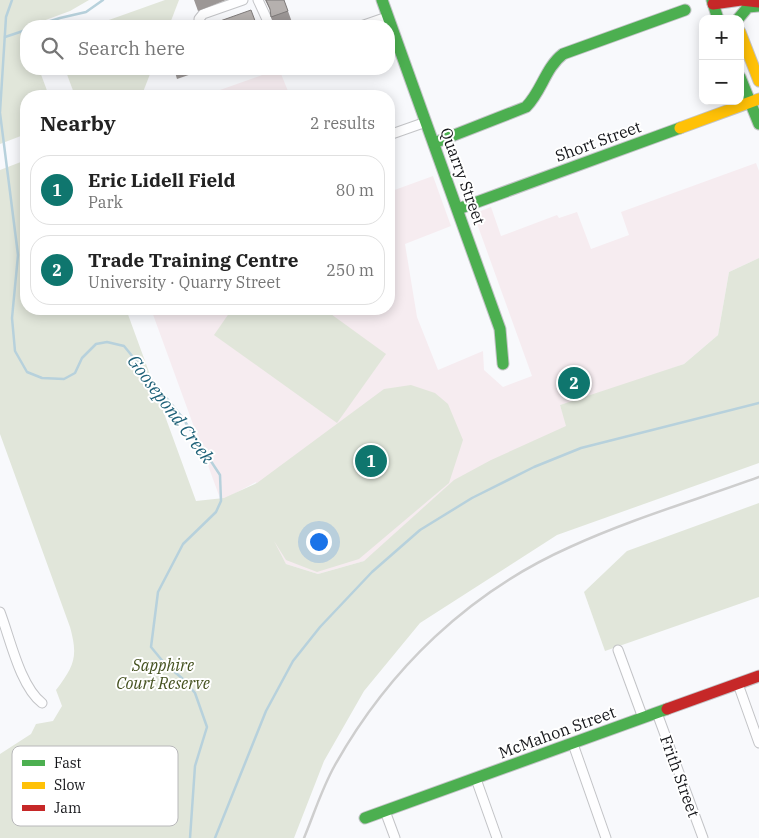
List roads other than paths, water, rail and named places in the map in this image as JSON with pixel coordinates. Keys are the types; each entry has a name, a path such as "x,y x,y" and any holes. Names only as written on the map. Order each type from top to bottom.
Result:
{"street":[{"path":"199,20 203,14 243,0"},
{"path":"258,0 267,20"},
{"name":"Quarry Street","path":"382,0 388,20"},
{"path":"719,1 759,2"},
{"path":"718,15 719,1"},
{"path":"719,1 732,15"},
{"path":"740,15 748,7 759,6"},
{"path":"434,143 526,107 536,96 554,62 563,54 685,10"},
{"path":"378,20 387,17"},
{"name":"Quarry Street","path":"395,39 500,329 503,364"},
{"path":"744,42 759,81"},
{"path":"744,85 754,101 759,124"},
{"name":"Short Street","path":"458,209 754,101"},
{"path":"395,133 426,122"},
{"path":"0,612 26,683 35,697 42,703"},
{"path":"618,650 643,718"},
{"name":"McMahon Street","path":"366,818 759,676"},
{"path":"738,684 759,742"},
{"name":"Frith Street","path":"657,713 703,838"},
{"path":"573,744 606,838"},
{"path":"476,779 497,838"},
{"path":"386,811 395,838"}],"waterway":[{"name":"Goosepond Creek","path":"0,112 6,17 12,0"},
{"path":"54,20 86,12 103,0"},
{"path":"5,37 20,32"},
{"name":"Goosepond Creek","path":"0,113 18,255 12,318 15,351 27,372 42,378 64,379 75,373 82,358 96,344 107,342 124,346 182,417 220,475 221,501 216,512 183,544 158,592 151,647 165,664 183,679 195,693 207,727 195,766 190,838"},
{"path":"215,838 266,711 293,661 320,627 372,572 420,530 472,498 534,467 581,448 759,403"}],"railway":[{"path":"304,838 330,774 356,730 406,666 465,610 533,565 570,547 640,519 759,477"}],"place":[{"name":"Trade Training Centre","path":"574,383"},
{"name":"Eric Lidell Field","path":"371,461"}],"park label":[{"name":"Sapphire Court Reserve","path":"163,674"}]}
